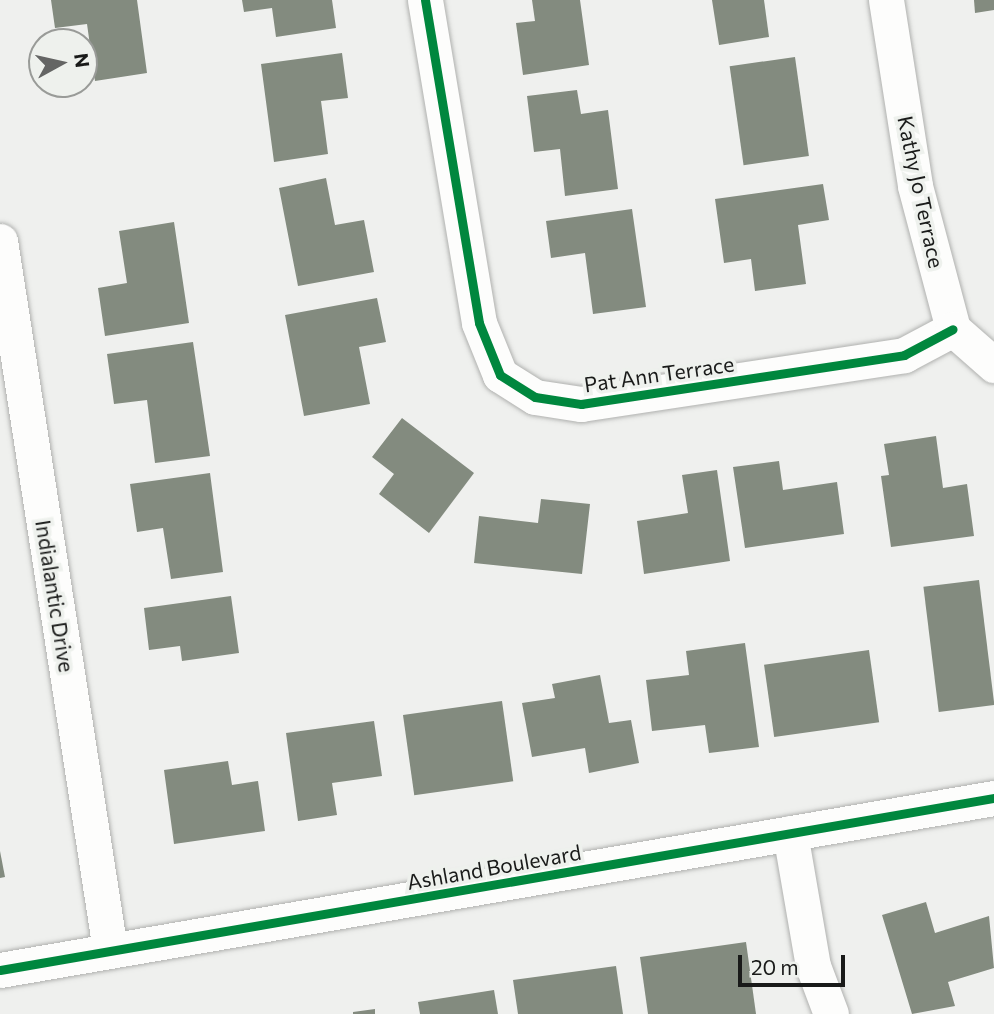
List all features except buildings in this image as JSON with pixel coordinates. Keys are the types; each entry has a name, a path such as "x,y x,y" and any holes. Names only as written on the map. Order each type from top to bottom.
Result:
{"street":[{"name":"Pat Ann Terrace","path":"425,0 479,323 500,375 535,397 581,404 904,355 953,329"},
{"name":"Kathy Jo Terrace","path":"886,0 915,186 953,329"},
{"name":"Indialantic Drive","path":"0,241 110,950"},
{"path":"953,329 994,365"},
{"name":"Ashland Boulevard","path":"0,970 994,798"},
{"path":"790,833 813,966 831,1014"}],"cycle path":[{"path":"425,0 479,323 500,375 535,397 581,404 904,355 953,329"},
{"path":"0,970 994,798"}]}
